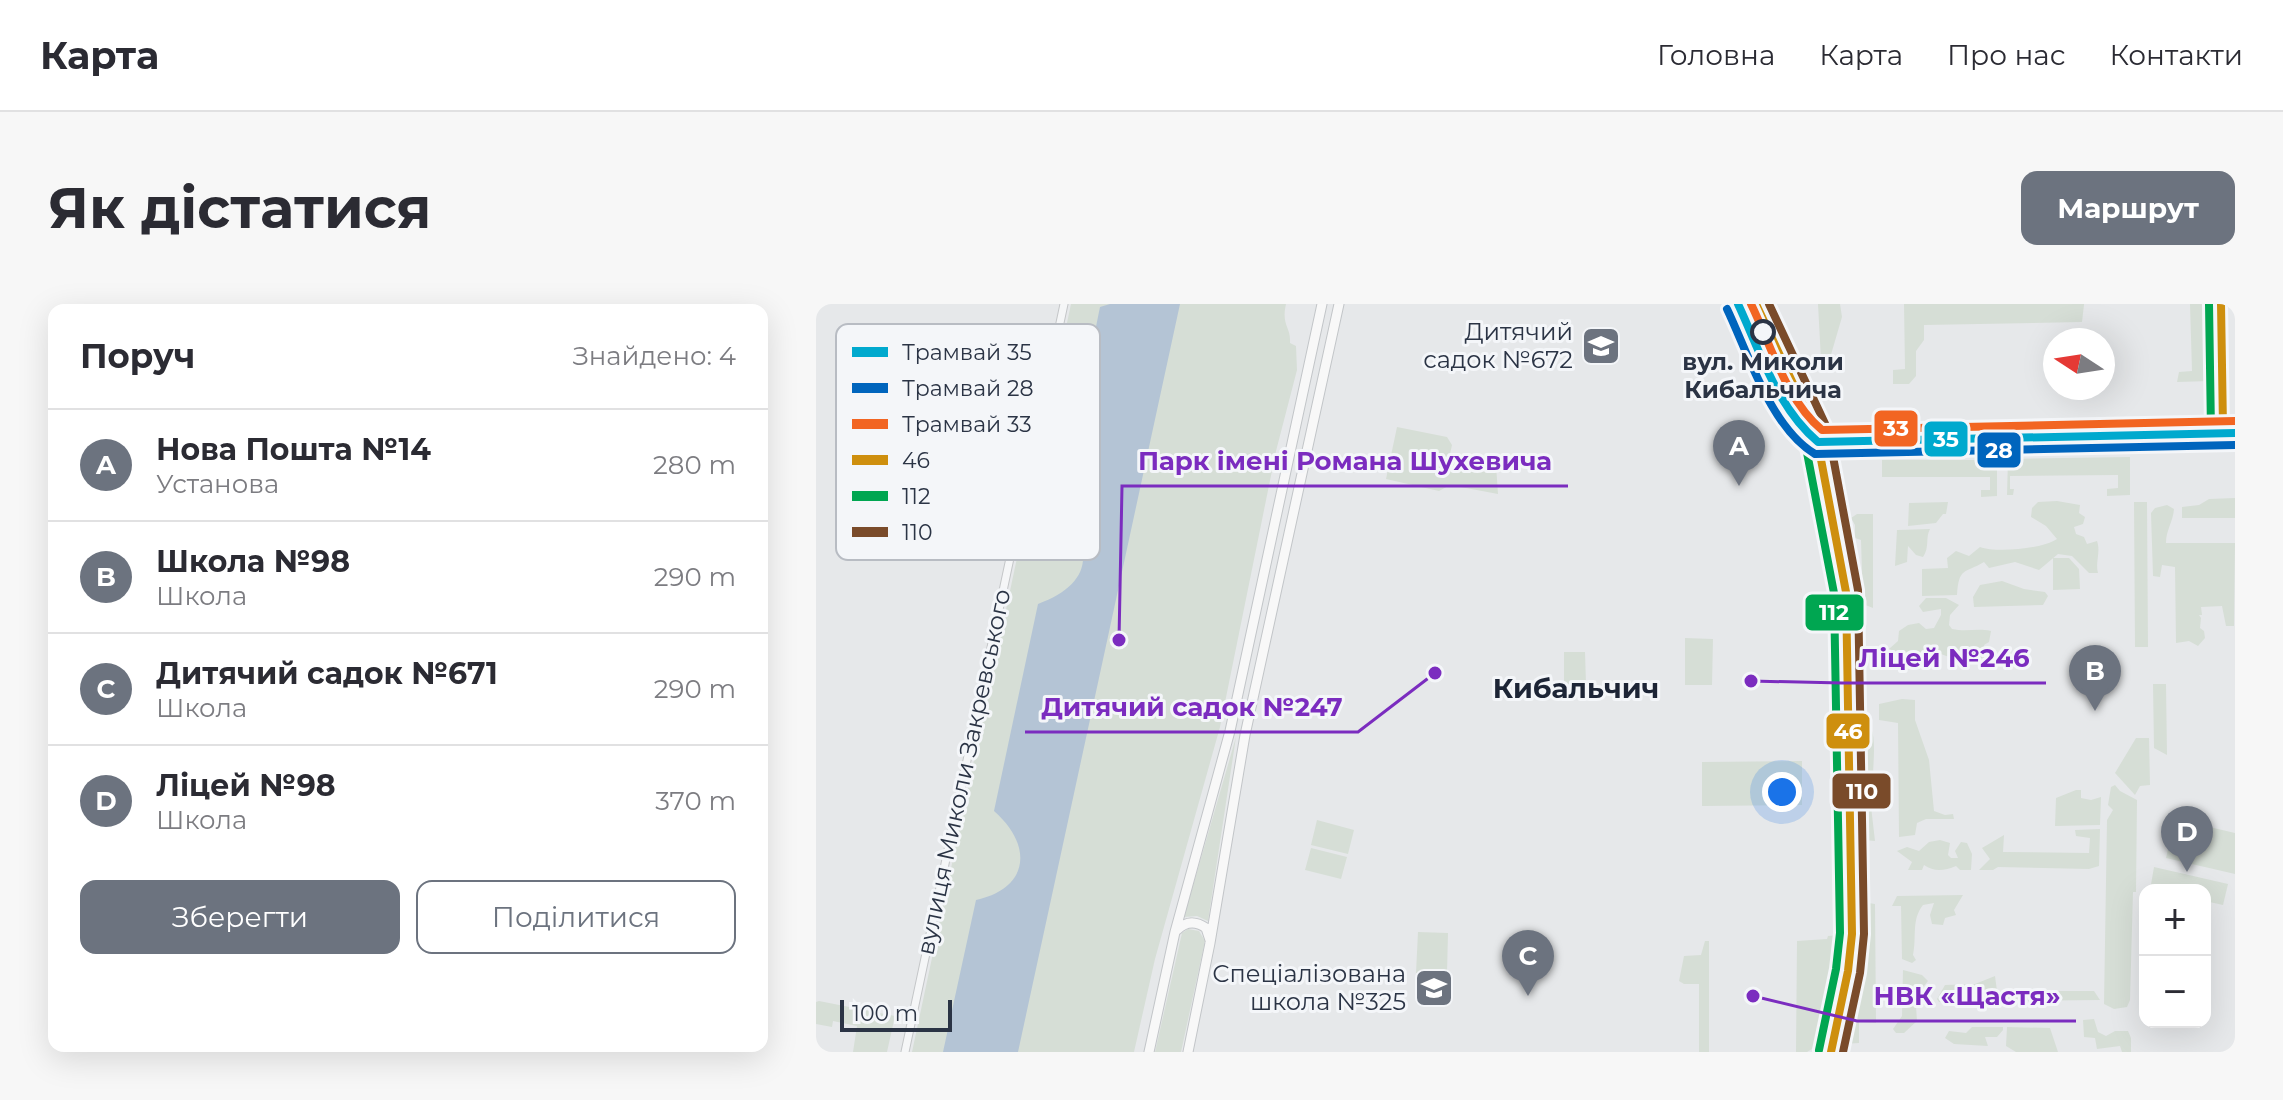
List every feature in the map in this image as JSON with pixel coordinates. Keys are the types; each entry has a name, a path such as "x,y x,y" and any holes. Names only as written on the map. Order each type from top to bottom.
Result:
{"main road":[{"path":"1149,1052 1175,932 1230,731 1322,304"},
{"path":"1188,1052 1245,735 1339,304"},
{"path":"1175,932 1184,924 1195,923 1206,928 1210,943"}],"street":[{"name":"вулиця Миколи Закревського","path":"1060,324 1064,304"},
{"path":"1756,304 1816,433 1846,592 1852,934 1831,1052"},
{"path":"2221,304 2223,440"},
{"path":"1816,433 2235,427"},
{"path":"1819,449 2235,439"},
{"name":"вулиця Миколи Закревського","path":"905,1052 1010,560"}],"shaded area":[{"path":"1071,304 1286,304 1285,322 1290,343 1296,346 1297,370 1276,451 1220,727 1155,959 1134,1052 912,1052 1017,560 1100,560 1100,324 1067,324"},
{"path":"1818,304 1840,304 1842,317 1830,358 1821,360"},
{"path":"1904,304 2084,305 2082,322 1924,325 1924,340 1916,351 1916,376 1909,384 1893,384 1893,370 1905,369"},
{"path":"2190,304 2210,304 2210,381 2177,382 2179,372 2192,371"},
{"path":"1397,427 1447,437 1452,445 1448,463 1491,473 1492,464 1496,465 1498,494 1450,485 1439,491 1386,479"},
{"path":"2130,457 2130,495 2107,496 2107,489 2118,488 2118,475 2010,476 2010,489 2014,489 2013,495 2007,495 2008,459"},
{"path":"1882,460 1997,460 1997,496 1981,497 1981,490 1990,490 1990,477 1882,477"},
{"path":"2235,498 2235,518 2182,518 2182,507 2199,505 2209,499"},
{"path":"1948,502 1946,514 1936,523 1908,526 1909,503"},
{"path":"2038,502 2080,505 2079,513 2085,517 2083,524 2074,527 2076,534 2084,537 2087,544 2097,541 2098,573 2089,573 2072,556 2058,554 2039,570 2015,562 1989,568 1984,562 1961,575 1957,595 1922,596 1922,569 1948,568 1947,558 1956,551 1969,556 1980,547 2019,549 2057,539 2046,526 2031,517 2032,508"},
{"path":"2134,502 2147,502 2148,647 2135,647"},
{"path":"2167,505 2174,509 2166,543 2235,543 2234,626 2226,626 2222,606 2201,607 2200,628 2205,638 2198,646 2189,641 2176,643 2175,567 2162,565 2160,577 2153,576 2151,513 2155,508"},
{"path":"1857,514 1873,514 1873,608 1863,604 1861,540 1855,538 1855,525 1851,518"},
{"path":"1930,529 1923,557 1916,555 1908,546 1907,562 1895,566 1897,530"},
{"path":"2053,558 2069,558 2079,569 2080,589 2053,590"},
{"path":"2002,581 2045,592 2048,596 2043,605 1974,607 1973,597 1980,585"},
{"path":"1926,598 1946,598 1959,605 1950,615 1949,625 1952,629 1991,631 1989,642 1984,645 1985,658 1959,654 1949,657 1933,651 1905,655 1889,649 1898,641 1899,631 1908,625 1919,623 1926,629 1934,628 1941,609 1923,612 1919,606"},
{"path":"1685,638 1713,639 1712,685 1685,685"},
{"path":"1564,652 1585,652 1586,684 1564,684"},
{"path":"2153,684 2166,684 2167,755 2154,748"},
{"path":"1902,699 1915,700 1915,720 1929,760 1934,811 1953,814 1954,819 1926,819 1917,823 1915,835 1899,837 1898,723 1879,720 1879,704"},
{"path":"1866,726 1871,728 1874,741 1873,786 1869,789 1875,841 1864,840 1865,800 1860,729"},
{"path":"1236,737 1208,921 1197,916 1184,917"},
{"path":"2136,738 2149,738 2150,785 2140,786 2135,795 2115,773"},
{"path":"1802,761 1802,805 1702,806 1702,762"},
{"path":"2115,785 2137,800 2130,1000 2127,1007 2114,1009 2104,1004 2107,820 2113,810 2108,805 2111,787"},
{"path":"2081,790 2081,798 2091,800 2101,797 2100,825 2055,826 2056,798"},
{"path":"2175,819 2235,833 2235,874 2166,858"},
{"path":"1317,820 1354,830 1348,854 1311,845"},
{"path":"2100,829 2099,866 2089,869 1998,867 1979,870 1990,859 1982,848 2004,835 2003,852 2089,853 2090,838 2076,836 2075,830"},
{"path":"1940,840 1950,843 1948,855 1951,858 1958,858 1955,851 1961,842 1967,843 1972,854 1971,870 1960,870 1956,866 1935,870 1924,865 1922,870 1908,870 1912,862 1897,851 1907,847 1919,851 1929,842"},
{"path":"1311,848 1347,857 1341,879 1305,870"},
{"path":"2154,867 2228,884 2223,905 2211,902 2211,884 2151,884"},
{"path":"1963,895 1954,910 1956,915 1945,918 1943,925 1932,924 1930,915 1934,903 1923,905 1916,923 1913,955 1916,960 1912,963 1902,959 1901,906 1892,906 1897,896"},
{"path":"1862,902 1875,904 1876,1023 1859,1022 1859,1043 1842,1044 1861,960"},
{"path":"1188,929 1199,931 1205,941 1181,1052 1155,1052 1182,933"},
{"path":"1418,932 1448,933 1447,973 1416,973"},
{"path":"1840,935 1822,1043 1807,1052 1796,1052 1797,941"},
{"path":"1705,941 1709,941 1709,1052 1699,1052 1699,984 1679,981 1684,956 1701,955"},
{"path":"1903,970 1922,975 1928,981 1919,992 1921,1001 1916,1006 1917,1021 1904,1033 1896,1033 1893,1029 1902,1016"},
{"path":"1995,976 1997,991 2094,991 2100,1000 1939,1002 1937,999 1945,985 1975,984"},
{"path":"816,1002 895,1016 887,1052 853,1052 857,1026 833,1021 832,1027 816,1024"},
{"path":"2094,1019 2098,1032 2106,1036 2115,1031 2128,1031 2131,1052 2122,1052 2120,1046 2097,1049 2095,1038 2084,1037 2083,1020"},
{"path":"1972,1027 2003,1027 2003,1030 1997,1037 1985,1037 1988,1046 1954,1044 1945,1038 1949,1031 1966,1033"},
{"path":"2007,1027 2050,1028 2058,1052 2016,1052 2006,1046"}],"water":[{"path":"1110,304 1180,304 1018,1052 943,1052 976,900 1007,886 1016,876 1020,864 1020,851 1015,838 994,811 1038,604 1068,588 1077,577 1082,560 1100,560 1100,324 1097,324 1100,307"}],"tram line":[{"name":"35","path":"1738,304 1780,396 1818,442 2235,433"},
{"name":"33","path":"1751,304 1789,388 1809,418 1822,430 2235,421"},
{"name":"28","path":"1727,309 1773,408 1799,442 1815,454 2235,445"}],"transit line":[{"name":"46","path":"1756,304 1816,433 1846,592 1852,934 1848,971 1831,1052"},
{"name":"110","path":"1769,304 1828,430 1858,590 1864,934 1860,973 1843,1052"},
{"name":"112","path":"2209,304 2211,430 2218,438 2235,439"},
{"name":"46","path":"2221,304 2223,427 2235,427"},
{"name":"112","path":"1745,309 1804,437 1834,593 1840,933 1836,969 1819,1050"}],"place":[{"name":"вул. Миколи Кибальчича","path":"1763,332"},
{"name":"Дитячий садок №672","path":"1601,346"},
{"name":"Нова Пошта №14","path":"1739,486"},
{"name":"Парк імені Романа Шухевича","path":"1119,640"},
{"name":"Дитячий садок №247","path":"1435,673"},
{"name":"Ліцей №246","path":"1751,681"},
{"name":"Школа №98","path":"2095,711"},
{"name":"Ліцей №98","path":"2187,872"},
{"name":"Спеціалізована школа №325","path":"1434,988"},
{"name":"Дитячий садок №671","path":"1528,996"},
{"name":"НВК «Щастя»","path":"1753,996"}],"district":[{"name":"Кибальчич","path":"1576,688"}]}
